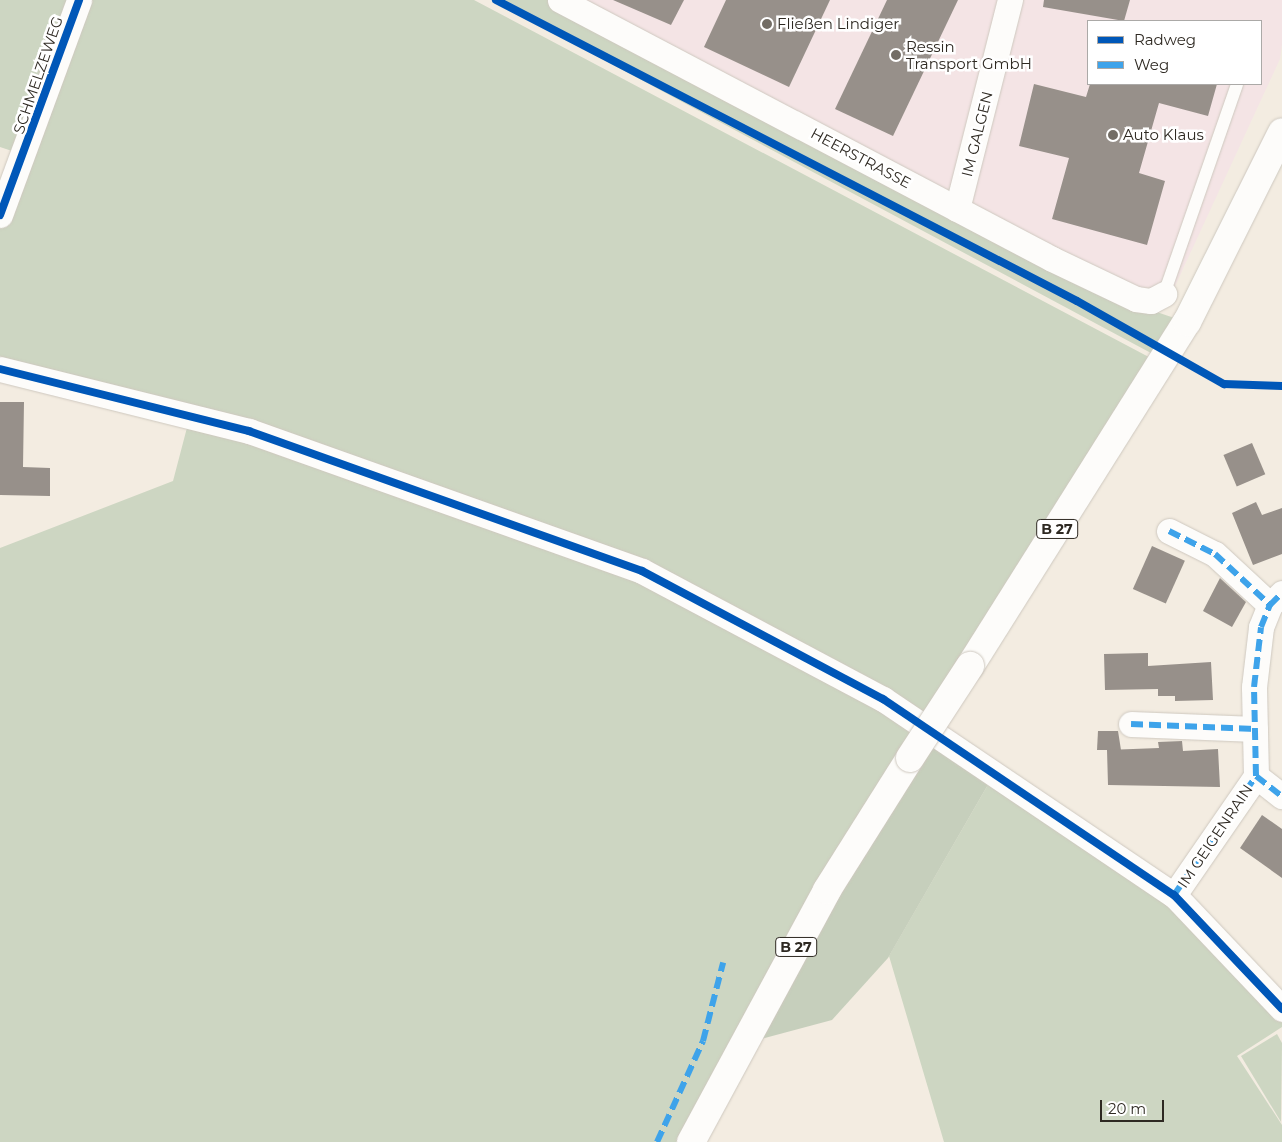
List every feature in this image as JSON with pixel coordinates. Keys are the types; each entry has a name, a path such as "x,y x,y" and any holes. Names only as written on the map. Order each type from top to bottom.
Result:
{"main road":[{"name":"B 27","path":"692,1142 828,890 1187,322 1282,132"}],"street":[{"name":"SCHMELZEWEG","path":"0,215 6,186 78,0"},
{"name":"HEERSTRASSE","path":"560,0 957,209 1136,298 1152,301 1164,294"},
{"name":"IM GALGEN","path":"957,209 1010,0"},
{"path":"0,369 249,431 642,571 883,699 1174,895 1282,1009"},
{"name":"IM GEIGENRAIN","path":"1169,531 1215,554 1276,599 1261,627 1255,729 1256,776 1174,895"},
{"path":"1131,724 1255,729"},
{"name":"IM GEIGENRAIN","path":"1256,776 1282,796"}],"lane":[{"path":"1164,294 1237,85"}],"shaded area":[{"path":"566,0 1282,0 1280,59 1164,310"}],"green space":[{"path":"0,0 75,0 21,154 0,147"},
{"path":"84,0 474,0 1162,364 935,731 644,570 250,430 0,367 0,221"},
{"path":"492,0 550,0 1145,308 1186,322 1164,360"},
{"path":"189,420 640,574 931,735 695,1142 0,1142 0,548 173,481"},
{"path":"937,738 993,776 888,958 832,1020 750,1042"},
{"path":"993,776 1173,901 1282,1016 1282,1027 1237,1056 1282,1125 1282,1142 944,1142 889,956"},
{"path":"1277,1034 1282,1043 1281,1122 1241,1056"}],"building":[{"path":"613,0 684,0 671,25"},
{"name":"Fließen Lindiger","path":"726,0 830,0 789,87 704,47"},
{"name":"Ressin Transport GmbH","path":"887,0 958,0 893,136 835,109"},
{"path":"1044,0 1130,0 1124,20 1043,7"},
{"path":"1034,84 1086,97 1090,85 1217,85 1208,116 1159,103 1139,173 1165,181 1147,245 1052,219 1069,158 1019,146"},
{"path":"0,402 24,402 23,467 50,468 50,496 0,495"},
{"path":"1252,443 1265,474 1237,486 1223,455"},
{"path":"1256,502 1262,515 1282,508 1282,554 1253,565 1232,513"},
{"path":"1152,546 1185,561 1166,604 1133,589"},
{"path":"1220,578 1246,602 1232,627 1203,611"},
{"path":"1148,653 1148,666 1211,662 1213,700 1175,701 1175,696 1158,696 1158,689 1105,690 1104,654"},
{"path":"1098,731 1118,731 1121,750 1097,750"},
{"path":"1182,741 1183,751 1218,749 1220,787 1108,785 1107,750 1159,748 1158,742"},
{"path":"1262,815 1282,829 1282,878 1240,848"}],"marked path":[{"path":"1169,531 1215,554 1270,605"},
{"path":"1174,895 1256,776 1254,687 1261,627 1270,605 1282,593"},
{"path":"1131,724 1255,729"},
{"path":"1256,776 1282,796"},
{"path":"657,1142 703,1041 723,963"}],"cycle path":[{"path":"0,215 79,0"},
{"path":"496,0 1077,301 1224,384 1282,386"},
{"path":"0,369 249,431 642,571 883,699 1174,895 1282,1009"}],"place":[{"name":"Fließen Lindiger","path":"767,24"},
{"name":"Ressin Transport GmbH","path":"896,55"},
{"name":"Auto Klaus","path":"1113,135"}]}
